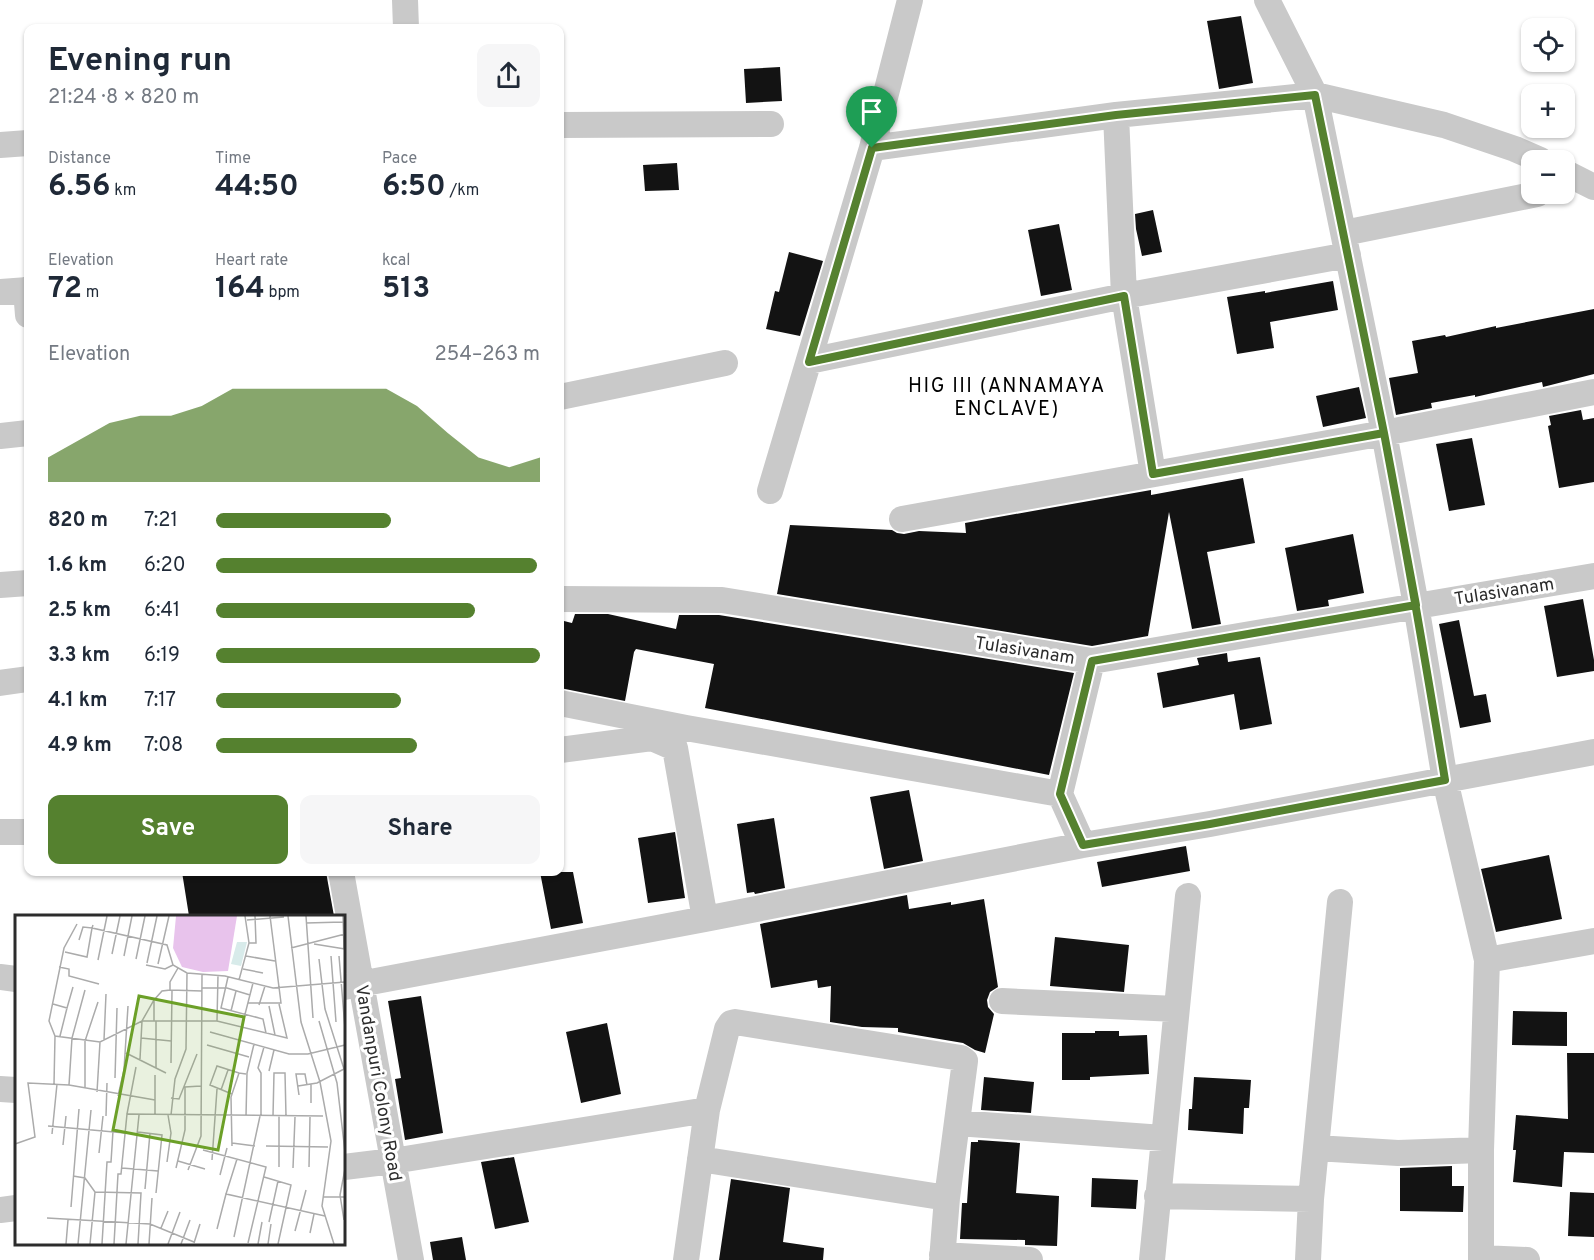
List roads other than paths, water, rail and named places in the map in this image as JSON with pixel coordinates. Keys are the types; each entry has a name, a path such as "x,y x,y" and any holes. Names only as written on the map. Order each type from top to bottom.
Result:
{"street":[{"path":"405,0 406,24"},
{"path":"770,490 872,148 910,0"},
{"path":"1267,0 1315,95 1384,433 1445,780 1487,960 1481,1150 1481,1259 1527,1260"},
{"path":"872,148 1116,115 1315,95 1444,125 1521,152"},
{"path":"1116,115 1124,296 1153,474"},
{"path":"564,125 771,124"},
{"path":"0,145 24,143"},
{"path":"809,362 1124,296 1346,244 1521,198"},
{"path":"0,292 24,290"},
{"path":"564,396 725,363"},
{"path":"902,519 1384,433 1594,392"},
{"path":"0,436 24,433"},
{"name":"Tulasivanam","path":"564,599 722,600 1092,661 1594,576"},
{"path":"0,585 24,583"},
{"path":"1083,845 1060,794 1092,661"},
{"path":"0,683 24,680"},
{"path":"564,704 687,728 1060,794"},
{"path":"564,749 652,738 675,748 705,919"},
{"path":"352,986 1083,845 1210,824 1594,752"},
{"path":"0,832 24,832"},
{"name":"Vandanpuri Colony Road","path":"341,876 352,986 393,1161 411,1260"},
{"path":"1152,1260 1188,896"},
{"path":"1308,1260 1311,1199 1340,902"},
{"path":"1487,960 1594,941"},
{"path":"1002,1001 1176,1010"},
{"path":"686,1260 707,1110 727,1029 731,1023 735,1022 961,1058 966,1064 947,1198 942,1257 1030,1260"},
{"path":"0,1089 15,1090"},
{"path":"345,1167 707,1110"},
{"path":"957,1124 1163,1138"},
{"path":"1316,1148 1398,1153 1481,1150"},
{"path":"700,1159 947,1198"},
{"path":"1157,1196 1311,1199"},
{"path":"0,1210 15,1208"}],"district":[{"name":"HIG III (ANNAMAYA ENCLAVE)","path":"1007,396"}]}
